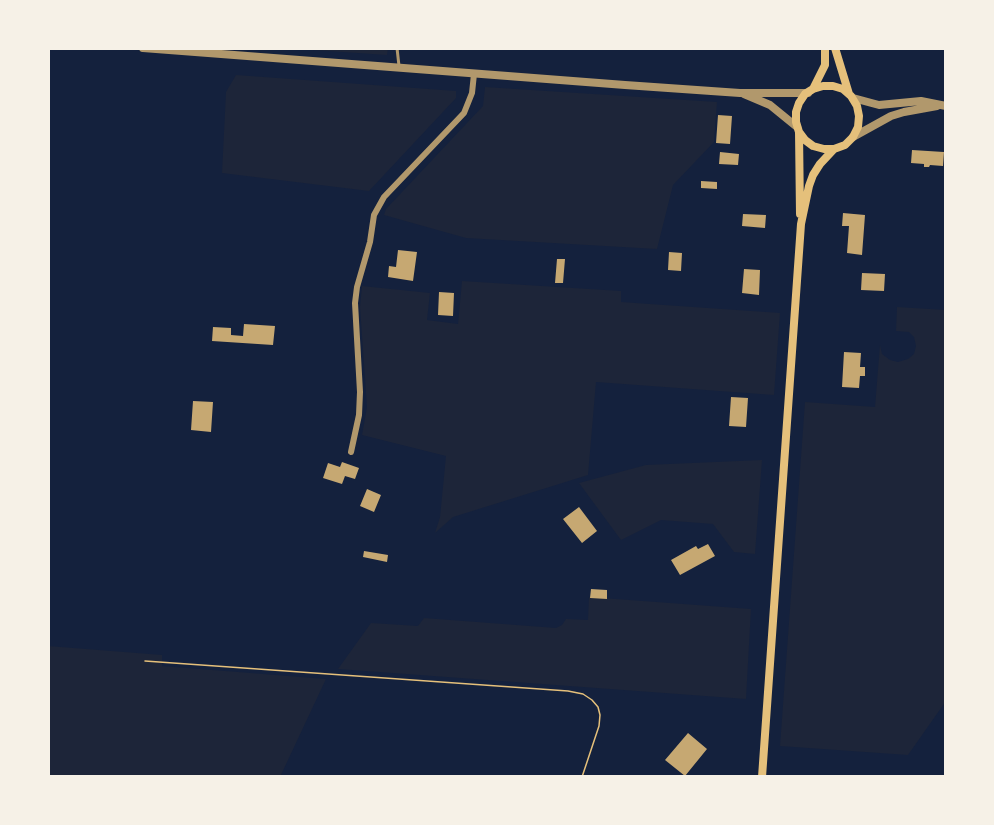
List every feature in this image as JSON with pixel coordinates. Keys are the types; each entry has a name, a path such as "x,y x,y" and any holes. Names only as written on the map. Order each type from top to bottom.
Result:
{"main road":[{"path":"762,777 801,224 796,112 799,103 811,91 825,65 825,48"},
{"path":"798,130 813,146 834,149 845,145 853,137 858,127 857,106 851,96 835,48"},
{"path":"811,91 823,86 833,86 851,96"},
{"path":"801,224 813,175 834,149"}],"street":[{"path":"143,48 740,93 811,91"},
{"path":"351,452 359,415 360,392 355,323 356,295 370,242 374,215 384,196 464,114 472,93 474,74"},
{"path":"740,93 770,105 798,130"},
{"path":"851,96 879,105 890,106 921,101 944,106"},
{"path":"853,137 904,111 944,106"}],"lane":[{"path":"397,48 400,68"}],"path":[{"path":"145,661 568,691 583,694 598,707 600,715 582,777"}],"shaded area":[{"path":"284,48 388,48 387,55"},
{"path":"236,75 456,91 456,98 369,191 222,173 226,92"},
{"path":"485,87 717,102 714,142 673,185 657,249 466,238 384,215 386,209 483,106"},
{"path":"462,281 621,291 621,302 780,313 774,395 596,382 588,475 453,517 435,533 440,517 446,456 362,435 367,407 360,307 362,286 430,293 427,320 458,324"},
{"path":"897,307 946,310 946,701 908,755 780,746 805,402 875,407 880,345 882,354 898,362 914,354 916,346 914,337 909,332 896,331"},
{"path":"762,460 755,554 734,552 713,524 661,520 621,540 579,483 646,465"},
{"path":"589,597 751,609 746,699 338,669 371,623 418,626 424,618 556,628 566,619 588,620"},
{"path":"48,646 162,655 162,666 326,679 280,777 48,777"}],"building":[{"path":"718,115 732,116 730,144 716,143"},
{"path":"912,150 944,152 943,166 924,167 924,164 911,163"},
{"path":"720,152 739,154 738,165 719,164"},
{"path":"701,181 717,182 717,189 701,188"},
{"path":"843,213 865,215 862,255 847,253 849,226 842,226"},
{"path":"743,214 766,215 765,228 742,226"},
{"path":"398,250 417,252 413,281 388,277 389,266 396,267"},
{"path":"669,252 682,253 681,271 668,270"},
{"path":"557,259 565,259 563,283 555,283"},
{"path":"744,269 760,270 759,295 742,293"},
{"path":"862,273 885,274 884,291 861,290"},
{"path":"439,292 454,293 453,316 438,315"},
{"path":"244,324 275,326 273,345 212,341 213,327 231,328 231,335 243,336"},
{"path":"844,352 861,353 860,367 865,367 865,376 860,376 859,388 842,387"},
{"path":"731,397 748,398 746,427 729,426"},
{"path":"193,401 213,402 211,432 191,430"},
{"path":"342,462 359,468 355,479 345,476 342,484 323,478 328,463 340,467"},
{"path":"367,489 381,495 374,512 360,506"},
{"path":"579,507 597,531 582,543 563,519"},
{"path":"708,544 715,556 680,575 671,560 696,546 698,549"},
{"path":"364,551 388,555 387,562 363,557"},
{"path":"591,589 607,590 607,599 590,598"},
{"path":"688,733 707,749 685,776 665,760"}]}
